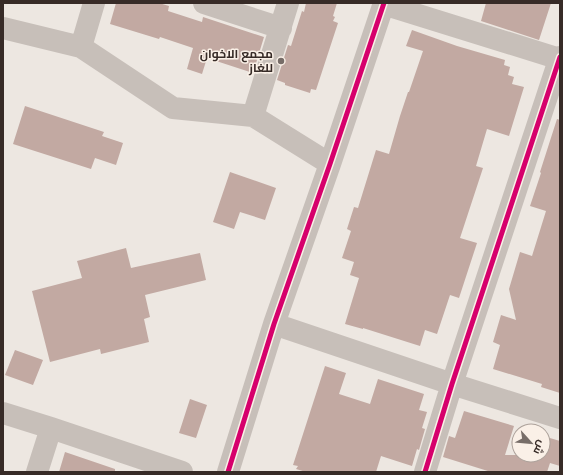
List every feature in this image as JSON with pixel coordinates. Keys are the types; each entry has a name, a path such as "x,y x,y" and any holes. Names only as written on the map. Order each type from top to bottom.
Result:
{"street":[{"path":"81,47 94,3"},
{"path":"204,3 281,28"},
{"path":"253,116 288,3"},
{"path":"228,472 274,324 384,3 560,58 452,384 425,472"},
{"path":"3,28 81,47 173,108 253,116 330,164"},
{"path":"274,324 452,384 560,418"},
{"path":"3,413 182,472"},
{"path":"37,472 51,428"}],"building":[{"path":"116,3 159,3 169,6 168,11 202,22 203,17 264,37 253,73 207,58 202,74 187,69 193,48 160,37 159,39 110,24"},
{"path":"306,3 337,3 333,21 338,23 316,90 311,89 310,93 285,85 285,83 277,80 288,45 291,46"},
{"path":"486,3 551,3 539,40 481,21"},
{"path":"412,30 457,46 505,60 504,65 510,67 508,75 514,77 512,84 524,87 509,136 487,129 476,166 483,168 460,238 477,243 459,298 450,295 437,334 425,330 420,346 363,328 345,324 359,278 350,275 354,262 342,258 351,231 347,229 354,207 358,208 376,150 389,154 400,116 423,51 406,46"},
{"path":"25,106 104,132 102,136 123,143 116,165 95,158 91,169 13,144"},
{"path":"557,119 560,120 560,393 541,387 542,384 493,369 500,345 493,342 501,315 516,320 509,289 520,252 532,256 546,211 530,206"},
{"path":"230,172 276,188 265,220 240,212 234,229 213,222"},
{"path":"126,248 131,268 200,253 206,280 145,295 150,317 144,319 149,342 101,354 100,349 50,362 32,291 82,278 77,261"},
{"path":"15,350 43,360 33,385 5,375"},
{"path":"325,366 346,373 339,394 370,404 378,379 424,394 419,410 427,412 422,428 425,429 419,450 417,449 412,466 381,456 376,472 306,472 296,469 298,466 293,465"},
{"path":"190,399 207,405 196,438 179,433"},
{"path":"464,411 511,425 511,436 505,455 511,455 511,463 550,463 547,472 491,472 443,457 449,436 455,438"},
{"path":"551,438 560,441 560,466 550,463"},
{"path":"65,452 115,469 115,472 59,472"}],"cycle path":[{"path":"228,472 274,324 384,3"},
{"path":"425,472 452,384 560,57"}],"place":[{"name":"مجمع الاخوان للغاز","path":"281,61"}]}
